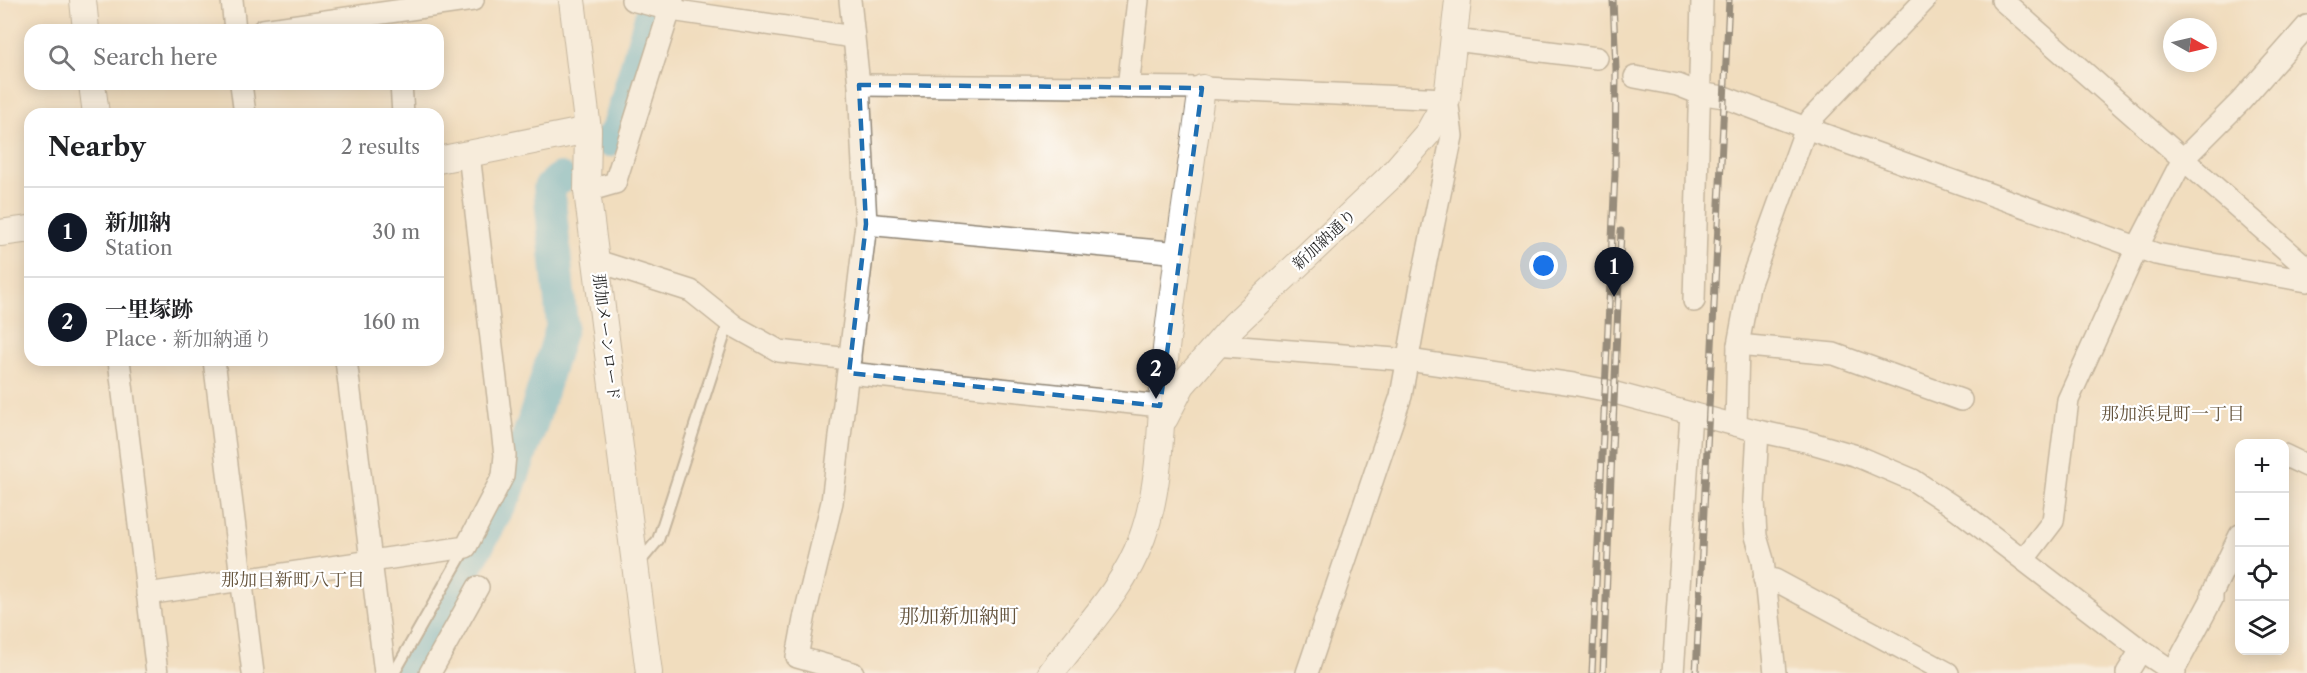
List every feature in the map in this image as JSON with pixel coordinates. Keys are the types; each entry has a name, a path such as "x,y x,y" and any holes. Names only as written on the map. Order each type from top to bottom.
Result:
{"street":[{"path":"83,0 85,24"},
{"path":"232,0 234,24"},
{"path":"314,24 396,14 473,0"},
{"name":"那加メーンロード","path":"572,0 588,130 587,191 649,673"},
{"path":"850,0 859,85 866,224 832,502 797,657 853,673"},
{"path":"1128,88 1138,0"},
{"name":"新加納通り","path":"1161,415 1215,345 1388,179 1428,133 1447,99 1458,0"},
{"path":"1694,301 1702,0"},
{"path":"1736,425 1738,345 1749,286 1806,128 1812,118 1925,0"},
{"path":"2002,0 2307,268"},
{"path":"587,191 615,183 654,3 853,37"},
{"path":"2024,559 2054,521 2068,400 2137,248 2183,159 2241,102 2307,26"},
{"path":"1455,40 1597,58"},
{"path":"1635,77 1678,85 1698,93 1743,103 1806,128 2156,254 2307,281"},
{"path":"859,85 1202,88 1447,99 1452,136 1401,396 1307,673"},
{"path":"1051,673 1105,604 1128,570 1142,537 1151,501 1202,88"},
{"path":"93,90 95,108"},
{"path":"242,90 244,108"},
{"path":"401,90 403,108"},
{"path":"444,159 588,130"},
{"path":"147,594 466,547 503,476 505,456 470,154"},
{"path":"866,224 1180,253"},
{"path":"0,233 24,230"},
{"path":"597,261 691,291 729,321 779,351 850,366 1161,415"},
{"path":"1215,345 1408,360 1573,384 1857,456 1913,480 1957,509 2174,673 2212,599 2212,593 2235,545"},
{"path":"1738,345 1834,354 1961,400"},
{"path":"120,366 157,673"},
{"path":"215,366 253,673"},
{"path":"347,366 385,673"},
{"path":"1672,673 1690,414"},
{"path":"1758,431 1754,501 1756,536 1763,560 1775,673"},
{"path":"2289,457 2307,466"},
{"path":"1764,579 1775,580 1948,673"},
{"path":"430,673 478,587"},
{"path":"2127,673 2141,650"}],"lane":[{"path":"636,567 658,540 729,321"},
{"path":"394,673 466,547"}],"highlighted area":[{"path":"859,85 1202,88 1160,406 849,373 866,224"}],"waterway":[{"path":"608,141 617,130 655,0"},
{"path":"407,673 507,494 533,421 562,325 549,188 560,178"}],"railway":[{"path":"1592,673 1615,174 1616,69 1613,0"},
{"path":"1696,673 1729,0"},
{"path":"1603,673 1621,231"}],"place":[{"name":"新加納","path":"1614,297"},
{"name":"一里塚跡","path":"1156,399"}],"district":[{"name":"那加浜見町一丁目","path":"2173,414"},
{"name":"那加日新町八丁目","path":"293,580"},
{"name":"那加新加納町","path":"959,616"}]}
